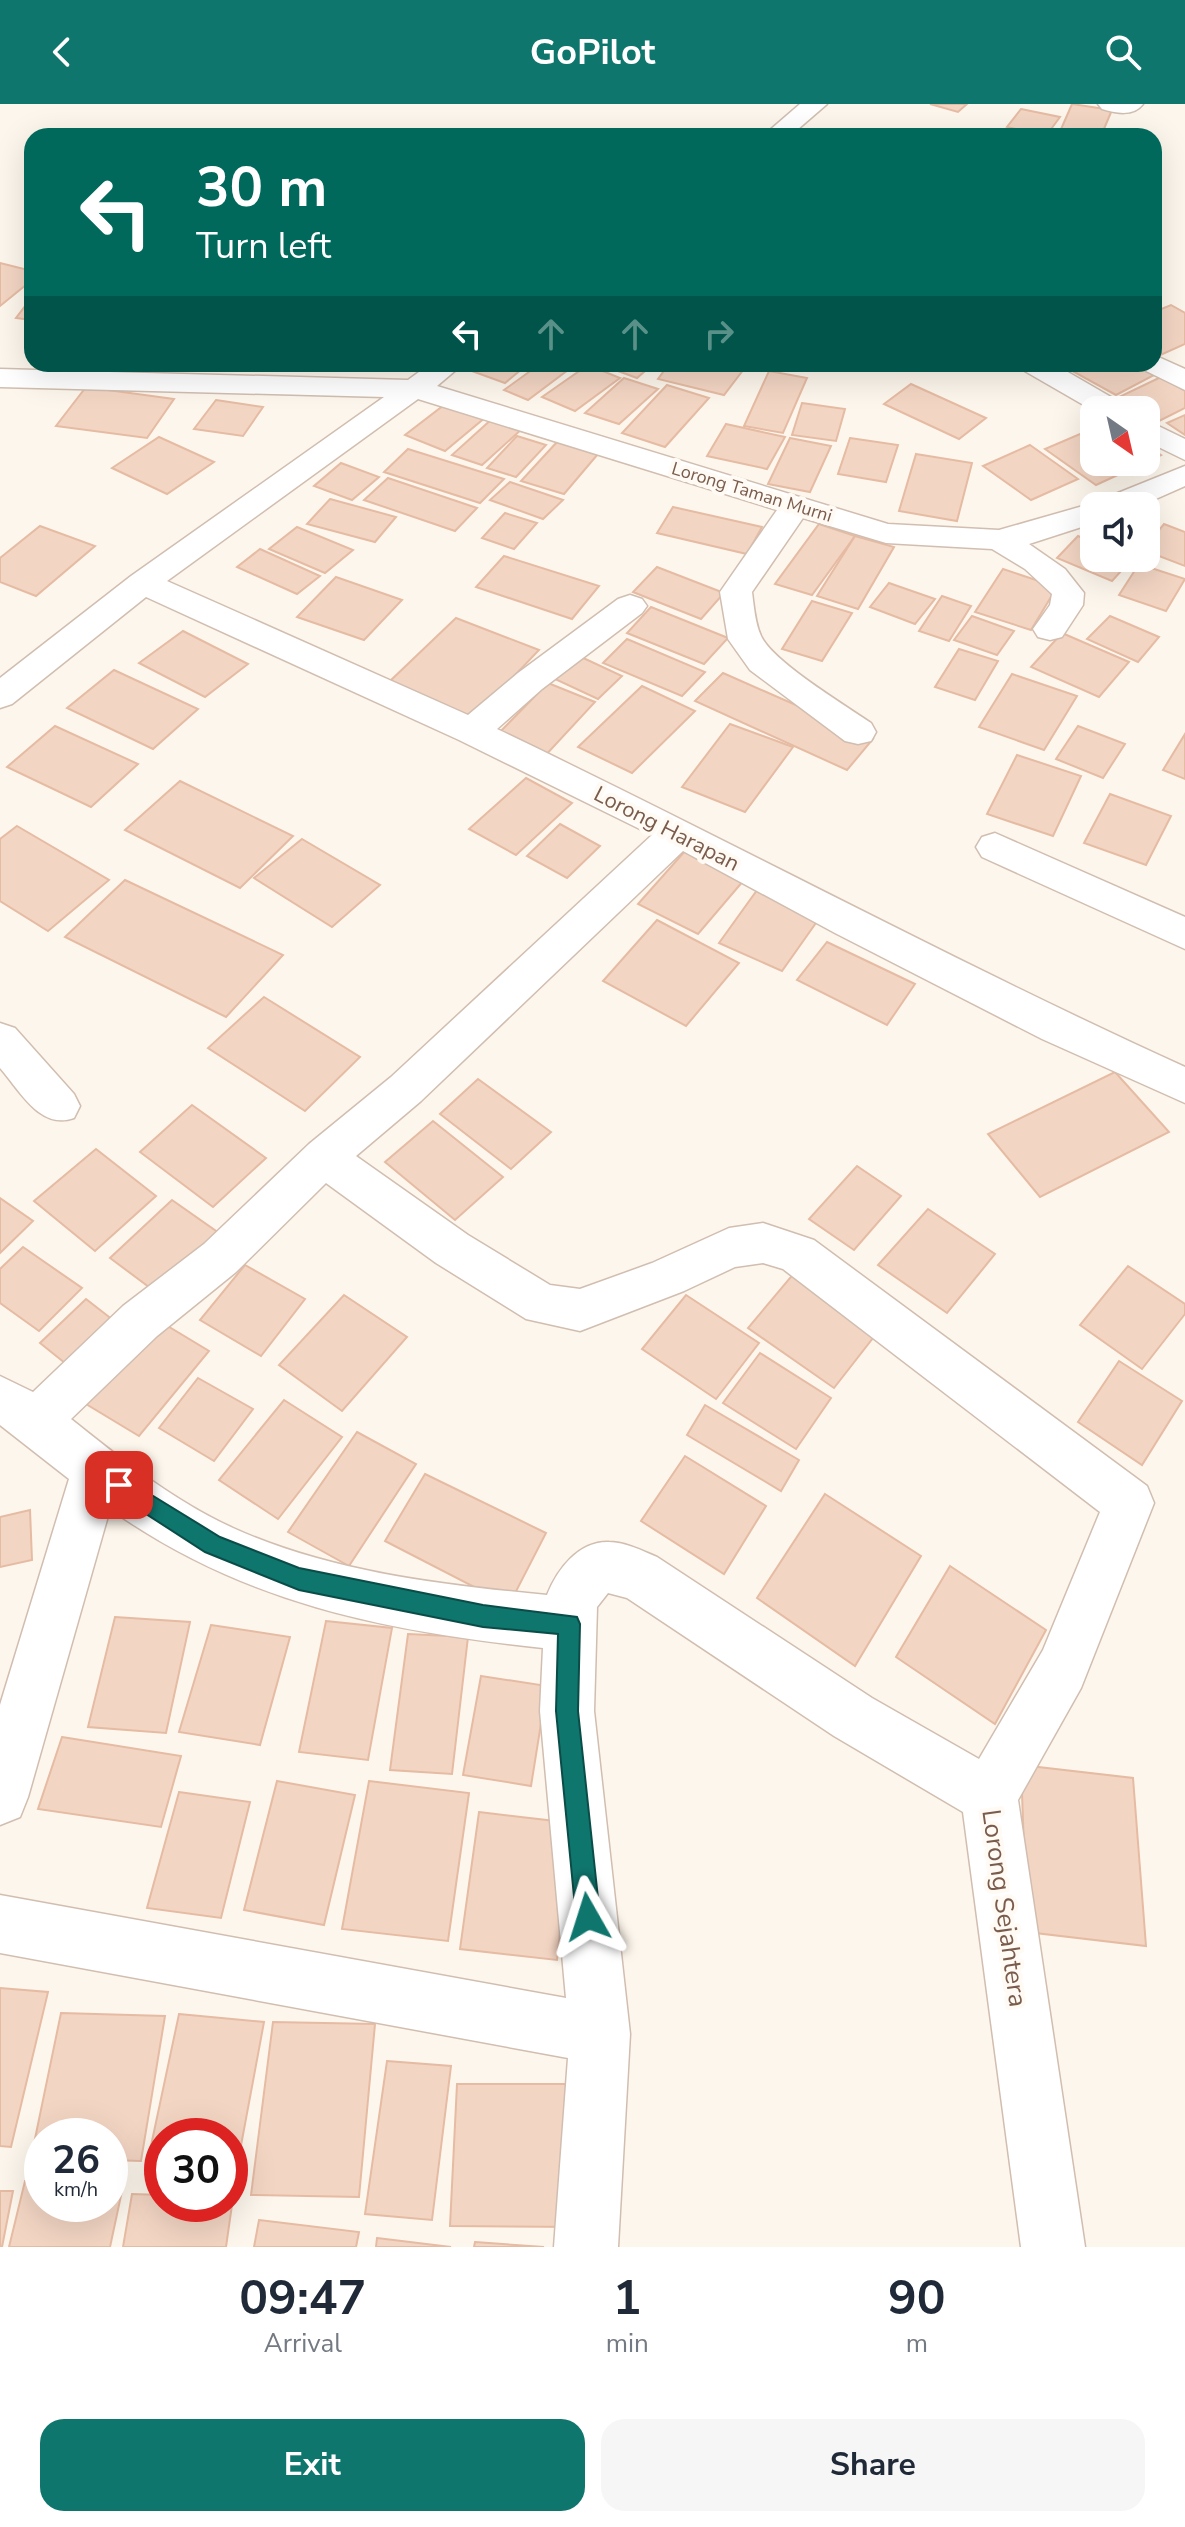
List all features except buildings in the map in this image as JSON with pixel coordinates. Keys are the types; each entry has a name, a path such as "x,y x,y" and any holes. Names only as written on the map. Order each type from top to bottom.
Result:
{"street":[{"path":"785,128 815,104"},
{"path":"1110,104 1121,107 1131,104"},
{"path":"1162,368 1185,381"},
{"path":"0,696 143,583 438,372"},
{"path":"1047,372 1089,396"},
{"name":"Lorong Taman Murni","path":"0,378 415,389 886,533 999,540 1034,533 1080,518"},
{"path":"1160,437 1185,451"},
{"path":"1146,492 1185,475"},
{"path":"796,505 736,592 741,626 745,639 762,662 858,732"},
{"path":"999,540 1043,565 1060,579 1068,593 1066,605 1050,629"},
{"name":"Lorong Harapan","path":"143,583 472,731 679,832 849,923 1057,1027 1185,1086"},
{"path":"472,731 530,681 630,606"},
{"path":"569,1624 483,1616 299,1579 213,1545 96,1470 18,1409 140,1321 220,1258 324,1157 406,1089 679,832"},
{"path":"995,847 1185,934"},
{"path":"0,1040 59,1106"},
{"name":"Lorong Sejahtera","path":"324,1157 452,1249 542,1304 580,1310 668,1277 729,1248 763,1243 798,1254 1129,1503 1062,1669 989,1796 1053,2247"},
{"path":"0,1797 96,1470"},
{"path":"586,2247 600,2034 567,1711 571,1600 589,1574 608,1567 639,1575 853,1717 989,1796"},
{"path":"0,1924 600,2034"}],"route":[{"path":"119,1485 213,1545 299,1579 483,1616 569,1624 567,1711 588,1917"}]}
